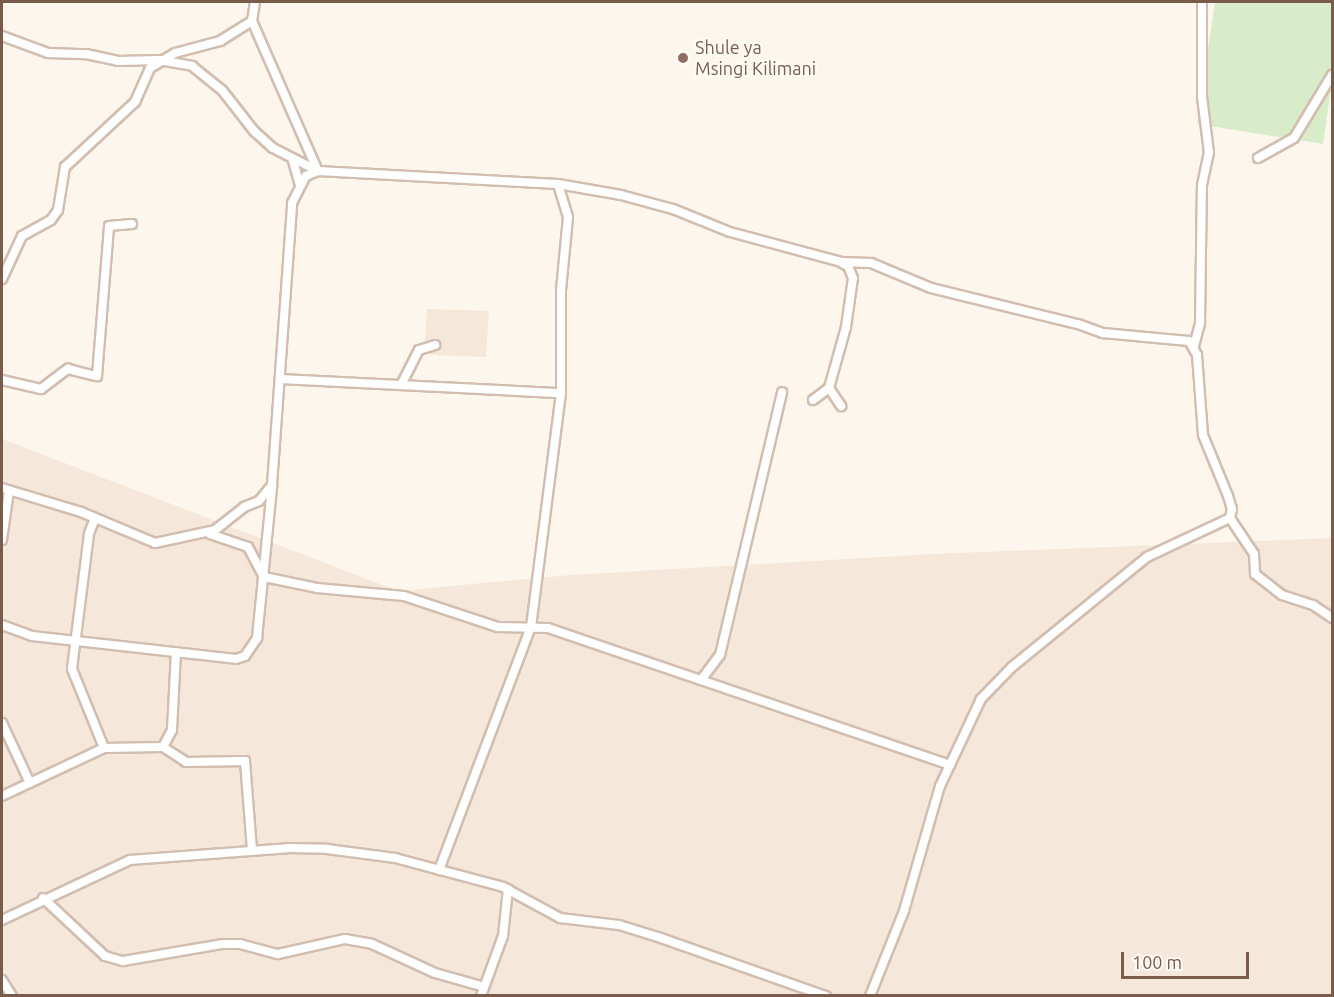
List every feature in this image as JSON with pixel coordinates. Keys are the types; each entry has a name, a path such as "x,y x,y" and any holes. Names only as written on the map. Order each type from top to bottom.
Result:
{"street":[{"path":"255,2 252,21 318,171"},
{"path":"1202,2 1202,97 1209,153 1202,184 1200,323 1194,346 1199,370 1203,435 1228,496 1232,509 1230,518 1254,554 1255,574 1281,595 1313,605 1332,618"},
{"path":"2,279 22,236 51,220 58,210 65,168 135,102 150,69 159,60 220,41 252,21"},
{"path":"2,36 48,53 87,54 118,61 159,60 192,66 209,76 254,131 293,160 318,171 558,184 655,203 730,232 841,262 871,263 921,285 1078,324 1103,333 1182,338 1194,346"},
{"path":"1258,158 1294,138 1332,75"},
{"path":"293,160 300,185"},
{"path":"2,626 32,636 236,659 245,656 257,638 264,577 280,379 285,262 292,203 306,176 318,171"},
{"path":"439,870 531,627 561,393 561,290 568,217 558,184"},
{"path":"2,380 41,389 68,369 97,376 109,226 132,224"},
{"path":"813,400 829,388 846,327 853,278 848,266 841,262"},
{"path":"405,383 419,350 435,345"},
{"path":"280,379 405,383 561,393"},
{"path":"829,388 841,406"},
{"path":"701,680 720,655 782,392"},
{"path":"206,534 259,501 272,485"},
{"path":"2,540 5,489 95,518 155,543 206,534 219,534 248,547 264,577"},
{"path":"95,518 89,534 72,669 104,748"},
{"path":"870,996 904,911 950,765 981,699 1012,667 1147,557 1230,518"},
{"path":"264,577 317,588 404,596 498,627 548,628 950,765"},
{"path":"163,747 172,730 176,652"},
{"path":"2,723 30,783"},
{"path":"2,796 104,748 163,747 186,762 245,761 252,850"},
{"path":"2,920 43,898 130,860 252,850 327,849 395,858 508,889 561,918 619,925 651,934 826,996"},
{"path":"43,898 105,956 123,961 222,944 240,944 278,954 345,939 372,944 435,973 482,991 503,936 508,889"},
{"path":"2,980 12,996"}],"shaded area":[{"path":"427,309 489,311 486,357 431,355 425,342"},
{"path":"2,439 398,591 570,575 933,554 1332,538 1332,995 2,995"}],"green space":[{"path":"1215,2 1332,2 1332,82 1323,144 1197,124"}],"place":[{"name":"Shule ya Msingi Kilimani","path":"683,58"}]}
